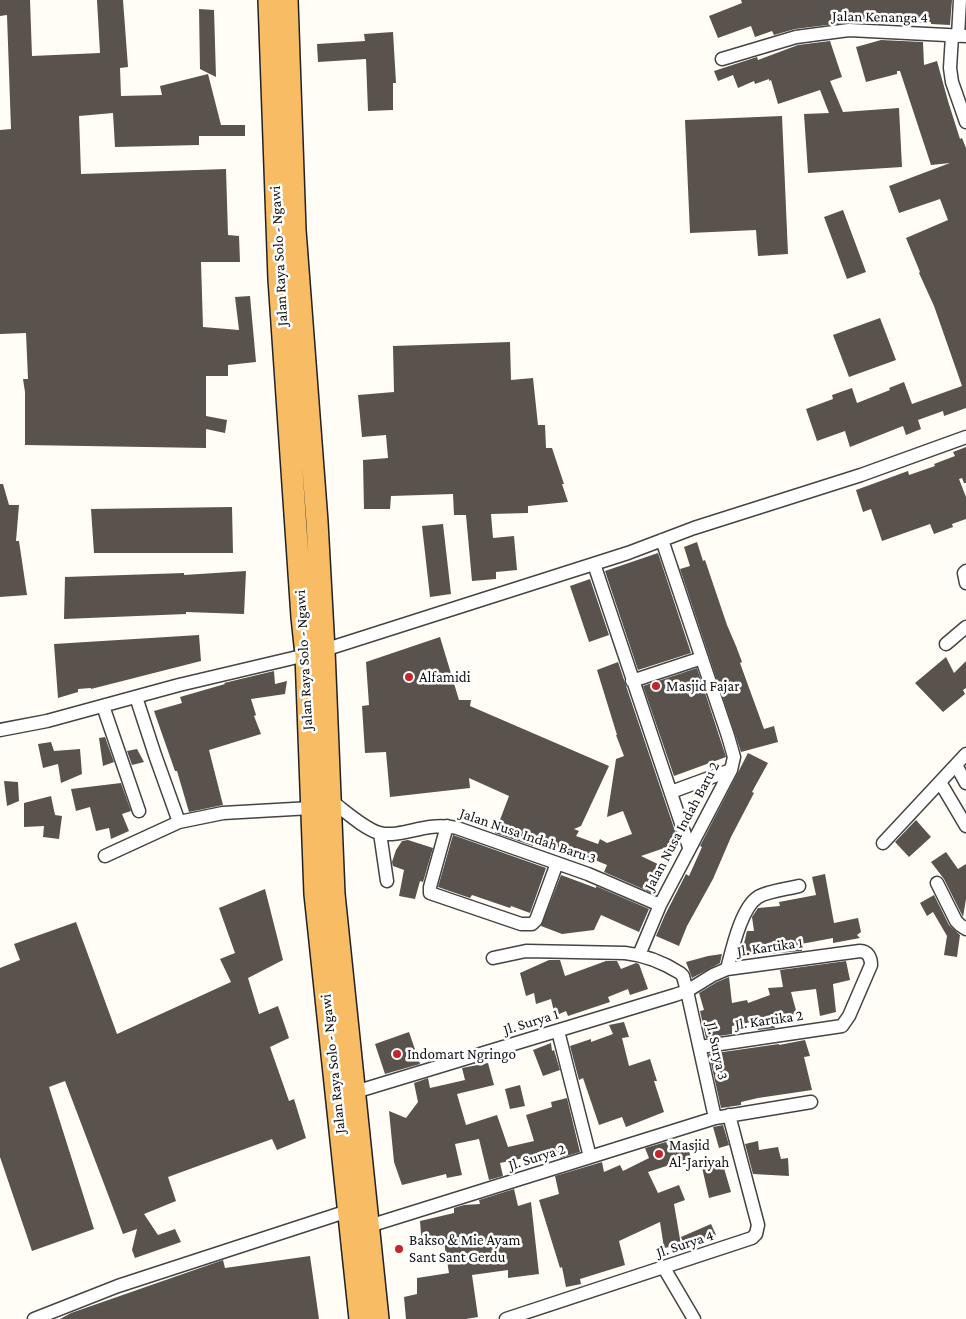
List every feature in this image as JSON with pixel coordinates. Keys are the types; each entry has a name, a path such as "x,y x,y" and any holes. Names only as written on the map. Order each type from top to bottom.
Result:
{"highway":[{"name":"Jalan Raya Solo - Ngawi","path":"269,0 279,279 302,617 315,652"},
{"name":"Jalan Raya Solo - Ngawi","path":"287,0 295,230 317,522 315,652 321,804 334,894 378,1319"},
{"name":"Jalan Raya Solo - Ngawi","path":"321,804 315,894 360,1319"}],"street":[{"path":"960,0 959,36 950,68 952,82 965,115"},
{"name":"Jalan Kenanga 4","path":"722,59 787,40 826,32 849,30 959,36"},
{"path":"0,730 47,721 179,685 315,652 594,564 755,508 870,472 966,437"},
{"name":"Jalan Nusa Indah Baru 2","path":"640,950 660,904 731,770 734,757 662,540"},
{"path":"594,564 689,847"},
{"path":"966,571 964,573 966,583"},
{"path":"946,644 966,627"},
{"path":"632,681 702,658"},
{"path":"136,697 179,822"},
{"path":"103,706 139,811"},
{"path":"883,843 966,754"},
{"path":"956,765 966,783"},
{"path":"671,792 731,770"},
{"path":"940,782 966,826"},
{"path":"105,856 179,822 223,813 321,804 380,833 387,881"},
{"name":"Jalan Nusa Indah Baru 3","path":"380,833 400,833 432,826 447,826 466,830 608,881 660,904"},
{"path":"447,826 430,893 521,924 532,924 536,920 557,863"},
{"path":"937,883 956,921 960,926 966,928"},
{"path":"727,969 744,914 752,901 762,895 800,886"},
{"name":"Jl. Surya 3","path":"493,958 526,951 626,953 640,950 680,973 685,981 715,1118"},
{"name":"Jl. Kartika 1","path":"687,991 713,974 727,969 864,951 869,956 871,965 850,1016 842,1026"},
{"name":"Jl. Surya 1","path":"355,1092 687,991"},
{"name":"Jl. Kartika 2","path":"700,1047 842,1026"},
{"path":"558,1031 590,1157"},
{"name":"Jl. Surya 2","path":"369,1226 715,1118 811,1102"},
{"name":"Jl. Surya 4","path":"506,1319 748,1240 756,1234 758,1225 729,1116"},
{"path":"34,1319 118,1286 348,1211"},
{"path":"664,1268 694,1319"}],"building":[{"path":"0,0 30,0 32,56 100,53 97,0 123,0 128,67 120,68 121,96 162,95 160,86 208,74 221,125 245,125 245,136 199,136 199,145 115,147 113,113 79,116 81,174 226,169 228,235 239,236 240,262 201,262 203,327 239,330 235,297 250,296 256,362 228,365 228,376 206,376 206,416 227,420 225,433 206,429 206,448 25,445 25,392 23,379 28,379 26,333 0,334 0,130 11,129 7,15 0,16"},
{"path":"741,0 952,0 950,25 931,24 931,22 887,24 856,22 855,19 843,23 795,29 774,35 772,31 755,37 751,26 718,38 709,16 742,3"},
{"path":"199,9 214,10 216,77 200,69"},
{"path":"393,32 396,83 393,83 393,110 368,111 366,59 318,62 317,44 365,41 364,34"},
{"path":"881,40 923,42 924,65 937,61 960,139 962,138 966,148 966,408 944,416 943,411 918,420 921,429 906,435 903,426 850,447 845,431 817,441 806,409 833,399 832,395 852,388 857,403 890,390 889,388 904,382 912,404 962,386 934,306 906,238 948,220 940,199 899,213 889,186 950,163 931,165 900,71 897,71 897,74 866,82 856,47"},
{"path":"830,41 842,77 830,81 843,112 899,108 902,167 808,173 804,114 829,113 820,90 778,104 771,80 755,84 754,81 738,88 733,75 718,81 714,71 757,57 758,60 798,45"},
{"path":"782,116 788,254 758,256 756,230 690,233 685,120"},
{"path":"843,210 866,272 847,279 824,217"},
{"path":"880,318 896,360 849,377 833,335"},
{"path":"510,342 511,380 533,378 538,425 545,425 546,448 552,448 568,502 528,506 528,513 491,514 493,538 514,536 517,570 496,572 496,579 472,581 466,515 454,515 453,494 391,496 390,509 364,509 363,460 388,458 386,435 362,437 358,395 394,392 393,346"},
{"path":"966,447 966,483 964,483 962,478 959,479 966,497 966,519 952,524 953,527 934,534 930,524 882,541 871,509 863,512 856,490 908,471 909,475 935,466 934,464 955,456 953,452"},
{"path":"0,484 3,484 9,505 19,505 16,541 19,541 27,595 0,597"},
{"path":"232,507 233,553 94,553 91,509"},
{"path":"443,524 451,594 430,597 422,526"},
{"path":"697,542 742,662 740,663 764,729 774,726 778,742 741,752 680,569 690,566 684,547"},
{"path":"658,553 691,653 638,670 605,571"},
{"path":"246,571 244,614 186,612 186,614 64,619 65,577 184,573 184,575"},
{"path":"590,579 609,635 589,642 570,586"},
{"path":"199,635 201,661 91,689 78,689 78,692 58,698 54,644"},
{"path":"440,637 459,700 471,700 470,706 609,766 581,826 574,829 579,831 576,836 598,844 600,839 607,843 632,834 623,811 607,817 616,759 624,756 597,670 618,662 679,843 641,856 664,867 652,893 604,872 607,865 590,858 535,840 533,846 495,833 509,796 469,778 470,788 390,797 386,752 365,753 362,706 369,705 366,662"},
{"path":"946,657 954,673 966,661 966,688 963,690 965,694 943,712 915,683"},
{"path":"697,668 726,757 674,776 643,686"},
{"path":"274,671 275,684 287,681 285,694 251,699 256,715 254,716 261,734 209,750 223,805 189,812 177,771 175,771 154,711 182,703 180,697 224,683"},
{"path":"105,737 114,762 103,766 99,738"},
{"path":"51,742 54,751 80,749 82,774 61,783 58,764 43,768 38,744"},
{"path":"137,749 144,762 132,765 127,751"},
{"path":"748,753 768,763 752,792 754,793 731,837 713,879 687,926 679,946 656,936 686,874 689,876 702,847 700,846"},
{"path":"4,781 18,782 19,801 7,806"},
{"path":"121,783 131,811 122,814 129,831 111,839 109,828 96,831 90,807 76,811 71,789"},
{"path":"51,796 55,815 62,816 59,839 43,837 44,826 24,827 24,803"},
{"path":"916,820 931,837 909,857 895,842"},
{"path":"453,835 546,868 530,913 472,895 470,898 438,887"},
{"path":"408,840 433,848 423,882 420,881 415,899 399,896 404,870 393,866 392,862 396,850 402,841"},
{"path":"946,852 958,869 966,864 966,899 963,917 944,879 931,862"},
{"path":"825,874 834,923 858,918 861,932 857,935 860,938 833,943 833,938 801,944 802,951 741,956 747,931 754,931 752,917 758,908 780,906 779,902 816,895 812,877"},
{"path":"561,875 596,888 596,886 649,909 639,932 601,915 594,930 562,934 541,926"},
{"path":"265,889 283,960 248,978 259,1014 278,1006 289,1038 270,1047 289,1101 294,1099 306,1138 277,1150 272,1139 168,1177 176,1201 144,1214 158,1235 175,1229 181,1242 135,1258 132,1250 137,1229 123,1234 65,1081 49,1087 94,1229 32,1251 0,1157 0,968 20,960 14,944 76,922 117,1034 231,982 220,959 235,953 219,908"},
{"path":"934,895 949,925 960,935 957,957 944,955 947,936 933,912 927,916 920,903"},
{"path":"722,954 720,963 692,978 686,962"},
{"path":"549,960 560,960 565,976 606,961 617,961 621,969 636,963 639,964 648,989 630,995 628,989 608,997 610,1002 568,1016 566,1011 555,1016 551,999 536,1004 534,993 526,996 520,973"},
{"path":"846,961 850,980 833,984 836,1012 820,1016 816,989 791,992 797,1014 773,1021 775,1028 758,1030 756,1021 732,1026 732,1034 706,1038 700,1011 704,1010 699,993 717,982 729,977 732,1003 747,1000 748,1003 770,995 768,988 783,987 780,970"},
{"path":"624,1022 629,1037 622,1038 629,1066 650,1059 657,1081 654,1081 664,1112 626,1127 622,1117 599,1125 583,1078 579,1080 570,1046 591,1039 591,1042 613,1034 609,1025"},
{"name":"Indomart Ngringo","path":"409,1032 420,1064 385,1074 375,1044"},
{"path":"805,1040 810,1056 804,1057 812,1090 758,1098 741,1102 741,1105 721,1108 709,1054"},
{"path":"551,1043 552,1051 554,1050 560,1070 543,1076 533,1050"},
{"path":"488,1063 494,1085 457,1094 466,1125 497,1115 508,1147 534,1141 526,1115 552,1107 551,1102 567,1098 580,1152 560,1158 558,1151 500,1163 503,1176 489,1180 479,1139 455,1144 462,1175 447,1178 446,1174 402,1185 394,1162 389,1111 406,1118 418,1102 414,1083 428,1078 430,1088 465,1080 462,1068"},
{"path":"520,1085 525,1106 510,1109 505,1089"},
{"path":"723,1125 729,1145 719,1148 713,1127"},
{"path":"686,1141 691,1158 648,1172 658,1193 679,1185 685,1200 674,1204 681,1245 664,1248 660,1222 619,1241 625,1265 580,1279 581,1284 566,1287 562,1267 560,1268 539,1200 559,1194 555,1176 602,1162 604,1172 620,1165 623,1171 649,1158 645,1148 666,1142 668,1146"},
{"path":"758,1141 759,1150 778,1147 781,1159 788,1158 789,1176 753,1174 745,1144"},
{"path":"721,1158 731,1192 709,1198 701,1163"},
{"path":"514,1189 518,1206 531,1202 539,1274 508,1278 508,1270 472,1275 478,1317 466,1319 406,1319 404,1297 417,1294 417,1278 449,1273 444,1242 422,1246 420,1221 454,1213 454,1208 480,1204 479,1200"},
{"path":"711,1224 716,1235 686,1249 681,1237"},
{"path":"310,1256 319,1319 60,1319 71,1313 223,1260 225,1268"}],"place":[{"name":"Alfamidi","path":"409,677"},
{"name":"Masjid Fajar","path":"656,686"},
{"name":"Indomart Ngringo","path":"397,1054"},
{"name":"Masjid Al-Jariyah","path":"659,1154"},
{"name":"Bakso & Mie Ayam Sant Sant Gerdu","path":"399,1249"}]}
